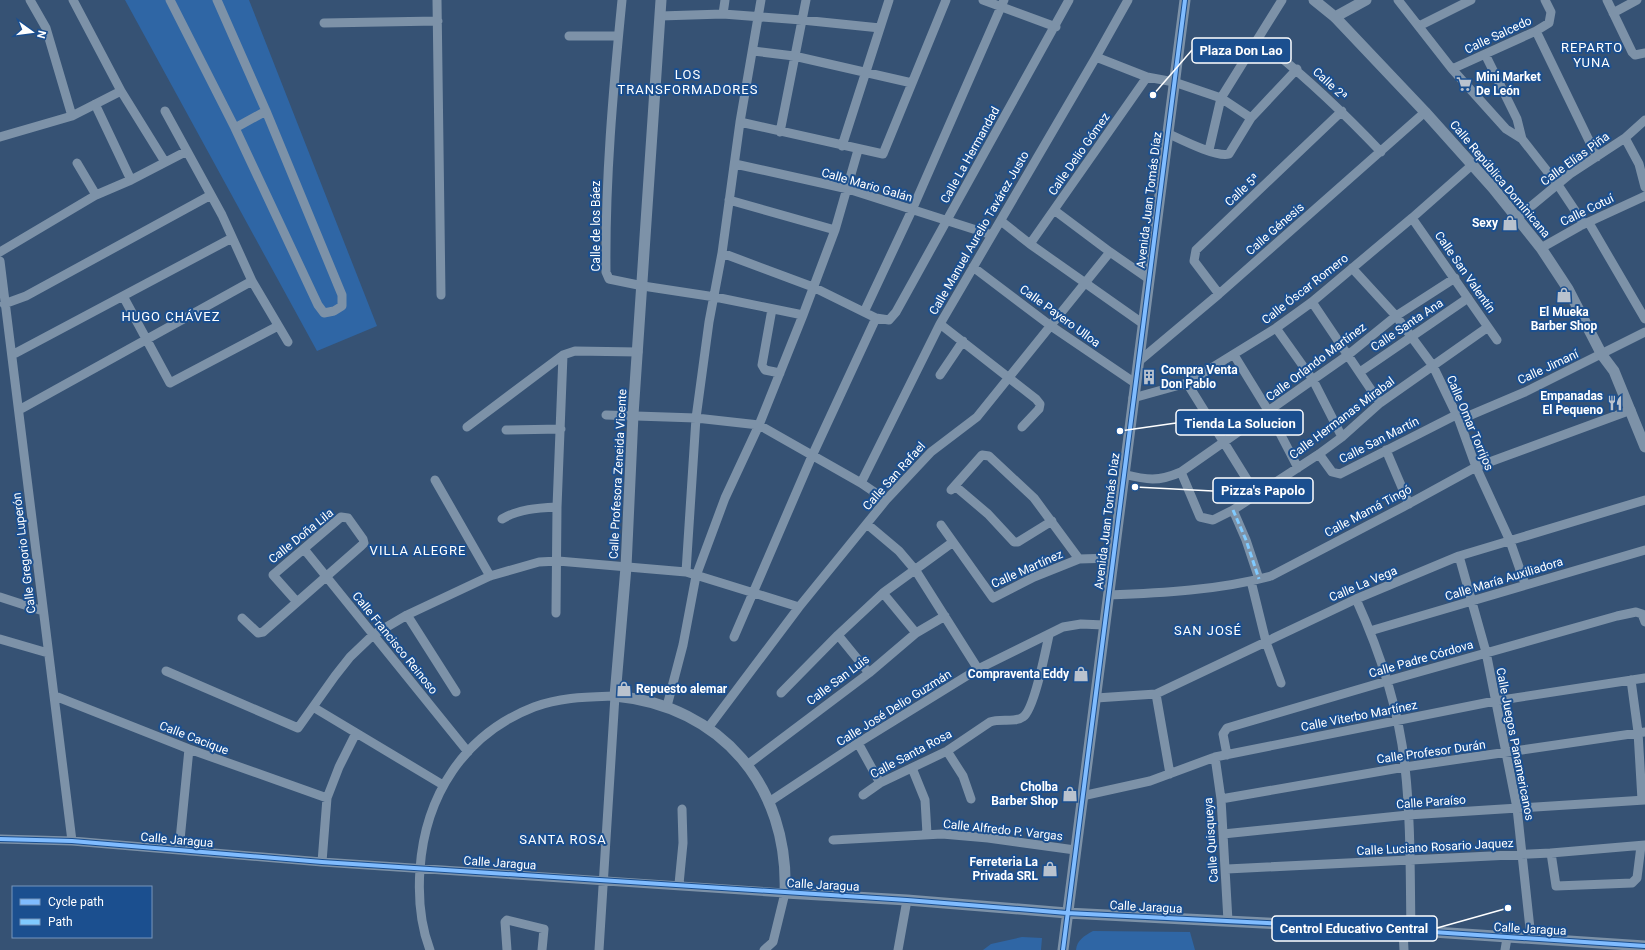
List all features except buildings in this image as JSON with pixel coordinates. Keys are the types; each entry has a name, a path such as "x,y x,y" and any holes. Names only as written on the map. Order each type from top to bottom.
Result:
{"street":[{"path":"30,0 46,28 72,116"},
{"path":"73,0 121,91 165,162"},
{"path":"171,0 235,128 318,306 324,313 334,311 342,306 342,295 266,111 217,0"},
{"path":"437,0 441,295"},
{"name":"Calle de los Báez","path":"622,0 610,121 606,217 606,272 609,279 643,286 715,297 803,315"},
{"name":"Calle Profesora Zeneida Vicente","path":"599,950 615,696 626,567 633,415 643,286 661,0"},
{"path":"723,14 725,0"},
{"path":"686,572 696,418 709,322 715,297 722,253 740,122 761,0"},
{"path":"780,132 806,0"},
{"path":"842,146 889,0"},
{"path":"740,122 858,150 883,154 946,0"},
{"path":"983,0 1003,3 1056,27"},
{"name":"Calle La Hermandad","path":"876,318 889,320 896,312 1056,27 1069,0"},
{"name":"Calle Manuel Aurelio Tavárez Justo","path":"861,483 940,324 1128,0"},
{"name":"Avenida Juan Tomás Díaz","path":"1063,950 1096,698 1142,323 1185,0"},
{"path":"1209,150 1221,98 1282,0"},
{"name":"Calle República Dominicana","path":"1314,0 1335,17 1425,112 1518,217 1541,248 1568,289 1602,355 1614,371 1630,410 1642,430 1645,447"},
{"path":"1335,17 1366,0"},
{"path":"1398,0 1452,69 1506,129 1522,139 1558,185 1587,224 1645,319"},
{"path":"1419,26 1471,0"},
{"name":"Calle Salcedo","path":"1452,69 1536,31 1549,23 1551,12 1544,0"},
{"path":"1607,0 1632,52 1635,55 1645,53"},
{"path":"1613,13 1637,0"},
{"path":"865,310 912,210 1003,3"},
{"path":"660,16 723,14 880,28"},
{"path":"324,22 438,21"},
{"path":"1536,31 1597,157"},
{"path":"569,36 618,36"},
{"name":"Calle 2ª","path":"1258,39 1297,69 1342,111 1381,152"},
{"path":"753,51 794,56 912,83"},
{"path":"1486,54 1517,119 1522,139"},
{"path":"1096,57 1147,77 1174,82 1221,98 1251,118"},
{"path":"1167,133 1223,155 1228,154 1251,118 1297,69"},
{"name":"Calle Delio Gómez","path":"1030,244 1147,77"},
{"path":"0,137 72,116 121,91"},
{"path":"96,104 131,180"},
{"path":"166,111 211,195 252,281 288,342"},
{"path":"235,128 266,111"},
{"name":"Calle 5ª","path":"1218,294 1194,261 1196,250 1342,111"},
{"name":"Calle Génesis","path":"1138,362 1218,294 1425,112"},
{"name":"Calle Elías Piña","path":"1518,217 1558,185 1625,138 1645,120"},
{"path":"1625,138 1639,164 1645,187"},
{"path":"667,706 683,645 696,576 725,498 759,425 803,315 835,230 848,190 858,150"},
{"path":"0,252 96,195 131,180 187,151"},
{"path":"77,163 96,195"},
{"name":"Calle Mario Galán","path":"735,164 848,190 992,235"},
{"name":"Calle Óscar Romero","path":"1133,398 1187,382 1234,355 1276,328 1312,302 1412,218 1472,165"},
{"path":"4,304 40,289 211,195"},
{"name":"Calle Cotuí","path":"1541,248 1645,196"},
{"path":"729,200 835,230"},
{"path":"1054,210 1149,279"},
{"name":"Calle San Valentín","path":"1412,218 1497,340"},
{"path":"1001,221 1030,244 1142,323"},
{"path":"12,355 232,238"},
{"name":"Calle San Rafael","path":"708,728 800,607 886,500 931,452 977,417 1052,326 1110,252"},
{"path":"722,253 813,287 865,310 876,318 812,456 734,637"},
{"name":"Calle Gregorio Luperón","path":"0,262 2,291 19,410 72,842"},
{"name":"Calle Payero Ulloa","path":"973,267 1052,326 1135,383"},
{"name":"Calle Omar Torrijos","path":"1352,268 1396,316 1432,366 1458,417 1476,467 1510,541 1525,584"},
{"name":"Calle Orlando Martínez","path":"1123,474 1150,480 1167,478 1181,472 1224,441 1269,412 1348,354 1396,316 1455,278"},
{"path":"19,410 252,281"},
{"path":"123,296 168,382 171,384 278,326"},
{"name":"Calle Santa Ana","path":"1360,372 1468,298"},
{"path":"1312,302 1380,403"},
{"path":"772,309 762,365 765,370 780,373"},
{"path":"940,324 1036,399 1040,404 1039,409 1022,426"},
{"name":"Calle Hermanas Mirabal","path":"1181,472 1200,517 1213,520 1233,510 1319,454 1342,437 1380,403 1488,327"},
{"path":"1276,328 1313,380 1342,437"},
{"name":"Calle Jimaní","path":"1458,417 1525,392 1602,355 1645,332"},
{"path":"940,375 963,341"},
{"path":"467,427 563,355 575,350 638,352"},
{"path":"556,613 558,561 557,507 563,355"},
{"path":"1234,355 1269,412 1298,468"},
{"path":"1187,382 1256,494"},
{"name":"Calle Mamá Tingó","path":"1108,595 1154,594 1255,580 1271,576 1409,504 1476,467 1630,410"},
{"path":"606,415 696,418 759,425 861,483 886,500"},
{"name":"Calle San Martín","path":"1319,454 1332,472 1340,474 1386,450 1458,417"},
{"path":"506,430 561,429"},
{"path":"1386,450 1409,504"},
{"path":"1052,521 1018,542 1014,542 988,514 953,488 982,455 989,456 1034,498 1052,521 1079,559"},
{"path":"435,480 490,576"},
{"name":"Calle La Vega","path":"1096,698 1156,694 1356,599 1460,556 1645,500"},
{"path":"502,519 512,513 523,510 557,507"},
{"path":"1233,510 1246,540 1266,642 1281,683"},
{"name":"Calle Doña Lila","path":"297,602 273,575 341,518 348,518 364,543 326,577"},
{"path":"867,524 899,551 916,571 978,669"},
{"name":"Calle Martínez","path":"941,525 993,598 1034,577 1079,559 1113,558"},
{"path":"781,693 838,635 883,593 916,571 953,542"},
{"name":"Calle Francisco Reinoso","path":"304,549 468,752"},
{"name":"Calle María Auxiliadora","path":"1370,631 1473,602 1525,584 1645,550"},
{"name":"Calle Juegos Panamericanos","path":"1460,556 1486,652 1517,808 1531,938"},
{"path":"166,671 296,728 299,727 350,657 373,635 407,615 490,576 539,562 558,561 686,572 800,607"},
{"path":"242,618 260,633 326,577"},
{"path":"883,593 916,633"},
{"path":"0,597 43,611"},
{"path":"1356,599 1370,631 1386,681 1397,721 1405,767 1410,860 1407,930 1404,950"},
{"name":"Calle Padre Córdova","path":"1227,755 1223,734 1227,728 1486,652 1636,612 1642,614 1645,622"},
{"path":"407,615 456,692"},
{"name":"Calle San Luis","path":"747,765 869,673 916,633 945,616"},
{"name":"Calle José Delio Guzmán","path":"770,802 858,743 978,669 1063,627 1081,624 1104,625"},
{"path":"838,635 869,673"},
{"name":"Calle Santa Rosa","path":"862,795 880,783 947,751 990,722 998,719 1014,719 1023,717 1028,711 1040,674 1049,635"},
{"path":"0,639 48,653"},
{"name":"Calle Viterbo Martínez","path":"1082,796 1118,789 1170,774 1215,757 1495,701 1645,678"},
{"path":"1631,680 1642,732 1644,800"},
{"path":"1156,694 1170,774"},
{"name":"Calle Cacique","path":"55,696 189,749 327,798"},
{"path":"430,950 424,934 420,907 420,868 426,825 443,784 468,752 494,729 514,717 535,707 569,698 615,696 642,699 667,706 708,728 735,751 747,765 770,802 783,845 785,893 772,942 764,950"},
{"path":"313,707 443,784"},
{"name":"Calle Profesor Durán","path":"1221,799 1405,767 1642,732"},
{"path":"322,862 327,798 339,767 356,733"},
{"path":"858,743 880,783"},
{"path":"179,850 189,749"},
{"path":"947,751 963,776 971,799"},
{"name":"Calle Quisqueya","path":"1215,757 1221,799 1227,869 1228,921"},
{"path":"912,768 925,800 927,834"},
{"name":"Calle Paraíso","path":"1223,834 1408,815 1644,800"},
{"path":"679,884 683,843 682,810"},
{"name":"Calle Alfredo P. Vargas","path":"833,840 927,834 988,838 1075,850"},
{"name":"Calle Jaragua","path":"0,839 72,842 322,862 679,884 1068,913 1407,930 1506,938 1531,938 1577,946 1645,946"},
{"path":"1551,853 1556,886 1632,883 1638,878 1643,845"},
{"name":"Calle Luciano Rosario Jaquez","path":"1227,869 1551,853 1643,845"},
{"path":"898,950 907,900"},
{"path":"507,950 505,922 507,920 544,929 542,950"},
{"path":"1505,950 1506,938"}],"shaded area":[{"path":"125,0 249,0 377,326 317,351"},
{"path":"1093,931 1190,932 1195,950 1076,950 1079,941"},
{"path":"1022,937 1042,938 1041,950 983,950 991,944"}],"marked path":[{"path":"1233,510 1246,540 1259,579"}],"cycle path":[{"path":"1063,950 1185,0"},
{"path":"0,839 72,841 322,862 907,900 1067,913 1403,930 1645,946"}],"place":[{"name":"Mini Market De León","path":"1464,84"},
{"name":"Plaza Don Lao","path":"1153,95"},
{"name":"Sexy","path":"1510,223"},
{"name":"El Mueka Barber Shop","path":"1564,295"},
{"name":"Compra Venta Don Pablo","path":"1149,377"},
{"name":"Empanadas El Pequeno","path":"1615,403"},
{"name":"Tienda La Solucion","path":"1120,431"},
{"name":"Pizza's Papolo","path":"1135,487"},
{"name":"Compraventa Eddy","path":"1081,674"},
{"name":"Repuesto alemar","path":"624,689"},
{"name":"Cholba Barber Shop","path":"1070,794"},
{"name":"Ferreteria La Privada SRL","path":"1050,869"},
{"name":"Centrol Educativo Central","path":"1508,908"}],"district":[{"name":"REPARTO YUNA","path":"1592,54"},
{"name":"LOS TRANSFORMADORES","path":"688,82"},
{"name":"HUGO CHÁVEZ","path":"171,316"},
{"name":"VILLA ALEGRE","path":"418,550"},
{"name":"SAN JOSÉ","path":"1208,630"},
{"name":"SANTA ROSA","path":"563,839"}]}
